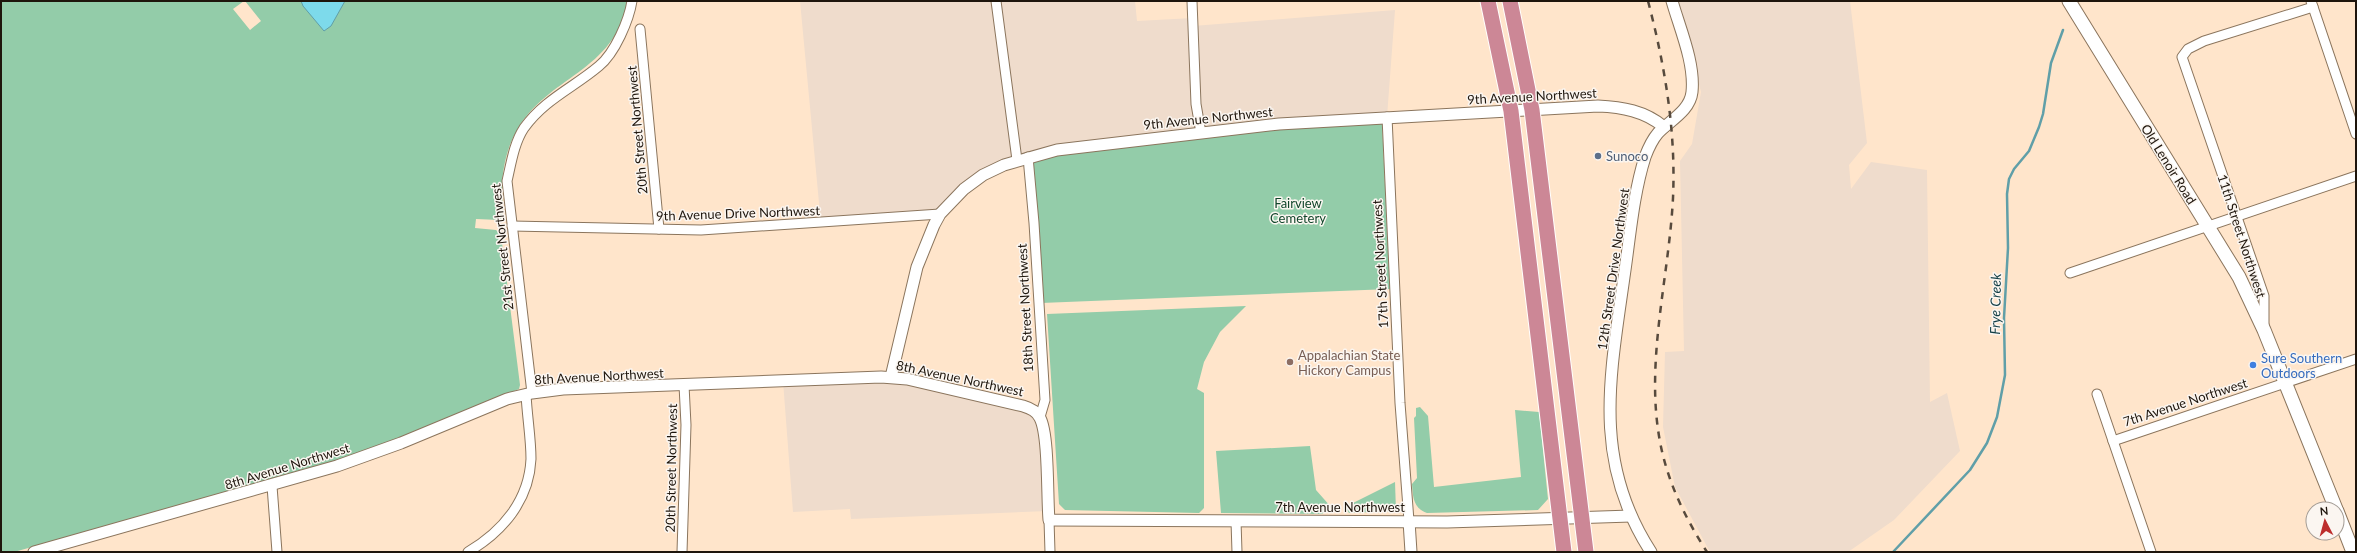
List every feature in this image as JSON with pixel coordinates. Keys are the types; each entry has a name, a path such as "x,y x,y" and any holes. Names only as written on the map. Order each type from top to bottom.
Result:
{"highway":[{"path":"1488,1 1511,111 1564,552"},
{"path":"1510,1 1532,110 1586,552"}],"main road":[{"name":"Old Lenoir Road","path":"2069,1 2239,277 2264,330"},
{"name":"11th Street Northwest","path":"2264,330 2333,501"},
{"name":"11th Street Northwest","path":"2345,531 2353,552"}],"street":[{"name":"21st Street Northwest","path":"468,552 482,543 505,523 524,492 531,461 529,394 507,181 514,153 523,130 545,104 600,65 620,36 630,15 632,1"},
{"name":"18th Street Northwest","path":"996,1 1034,223 1045,400 1040,417 1044,433 1050,552"},
{"path":"1192,1 1196,104 1201,133"},
{"name":"12th Street Drive Northwest","path":"1651,552 1631,516 1618,481 1611,446 1609,395 1630,236 1642,172 1654,138 1689,102 1692,94 1689,64 1672,1"},
{"path":"2312,4 2356,134"},
{"name":"11th Street Northwest","path":"2264,330 2264,296 2183,62 2185,52 2204,41 2312,4"},
{"name":"20th Street Northwest","path":"640,29 659,229"},
{"name":"9th Avenue Northwest","path":"892,377 917,267 928,237 940,214 954,198 974,182 993,170 1023,158 1064,149 1286,124 1511,111 1615,107 1645,114 1664,127"},
{"name":"17th Street Northwest","path":"1387,118 1400,403 1411,552"},
{"path":"2070,273 2356,176"},
{"name":"9th Avenue Drive Northwest","path":"512,226 701,230 798,225 940,214"},
{"name":"7th Avenue Northwest","path":"2114,440 2356,359"},
{"name":"8th Avenue Northwest","path":"34,552 272,486 368,456 480,409 529,394 563,389 892,377 1023,406 1033,410 1040,417"},
{"name":"20th Street Northwest","path":"682,552 686,425 684,385"},
{"path":"2098,394 2151,552"},
{"path":"272,486 277,552"},
{"name":"7th Avenue Northwest","path":"1049,520 1409,521 1560,519 1631,516"},
{"path":"1236,521 1237,552"}],"shaded area":[{"path":"800,1 1135,1 1137,21 1193,18 1193,26 1395,10 1387,117 1307,122 1004,165 940,214 821,224"},
{"path":"1678,1 1850,1 1867,143 1849,165 1851,189 1871,162 1927,170 1930,402 1947,393 1960,451 1894,520 1848,552 1710,552 1675,487 1663,427 1665,352 1684,351 1680,161 1692,144 1701,92"},
{"path":"881,377 963,393 1040,417 1048,511 851,519 850,509 793,512 783,381"}],"green space":[{"path":"1,1 244,1 233,9 250,30 261,21 245,1 627,1 620,25 609,44 595,59 544,98 529,113 516,132 507,153 504,168 502,183 502,218 499,220 476,219 475,228 496,230 501,235 520,385 519,389 399,438 319,467 14,552 1,552"},
{"name":"Fairview Cemetery","path":"1382,123 1390,289 1041,303 1031,159 1074,151 1206,135"},
{"path":"1246,306 1220,332 1204,362 1197,389 1204,393 1204,508 1199,513 1065,510 1059,504 1047,314"},
{"path":"1420,407 1428,416 1434,487 1521,477 1515,410 1539,412 1548,499 1538,510 1427,513 1422,511 1416,505 1412,484 1417,478 1414,418 1416,416 1416,408"},
{"path":"1310,446 1316,490 1331,507 1322,514 1221,513 1216,451"},
{"path":"1395,482 1396,511 1349,513 1345,507"}],"water":[{"path":"301,1 345,1 331,26 324,31 303,6"}],"waterway":[{"name":"Frye Creek","path":"1893,552 1970,470 1987,443 1997,417 2005,375 2004,318 2008,248 2007,194 2009,179 2014,169 2029,151 2039,127 2043,114 2051,63 2063,30"}],"railway":[{"path":"1648,1 1660,50 1668,99 1673,148 1673,198 1671,227 1660,317 1655,377 1659,436 1666,467 1677,497 1707,552"}],"place":[{"name":"Sunoco","path":"1598,156"},
{"name":"Appalachian State Hickory Campus","path":"1290,362"},
{"name":"Sure Southern Outdoors","path":"2253,365"}]}
